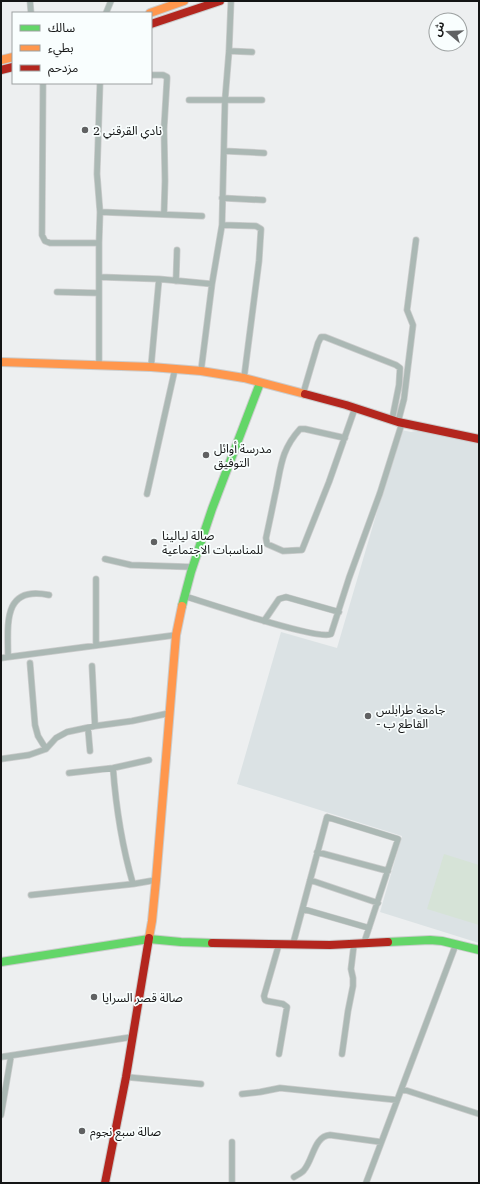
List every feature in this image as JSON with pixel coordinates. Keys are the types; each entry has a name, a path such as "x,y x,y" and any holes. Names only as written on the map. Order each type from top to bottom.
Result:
{"street":[{"path":"30,1 31,12"},
{"path":"106,12 111,1"},
{"path":"152,12 184,1"},
{"path":"152,24 220,1"},
{"path":"201,371 212,284 222,225 225,100 229,50 230,1"},
{"path":"229,50 252,52"},
{"path":"1,60 12,57"},
{"path":"1,70 12,67"},
{"path":"152,75 163,75 167,77 164,129 164,214"},
{"path":"43,84 42,235 48,242 98,243"},
{"path":"99,365 98,243 100,212 97,174 100,84"},
{"path":"189,100 262,100"},
{"path":"224,151 264,153"},
{"path":"222,198 263,200"},
{"path":"100,212 202,216"},
{"path":"222,225 256,226 261,229 259,261 244,378"},
{"path":"184,596 264,621 327,636 331,634 349,578 380,493 404,399 413,325 407,310 416,240"},
{"path":"176,281 177,250"},
{"path":"99,276 159,279 212,284"},
{"path":"151,367 159,279"},
{"path":"58,292 99,293"},
{"path":"303,394 318,343 321,337 325,337 396,365 400,368 397,422"},
{"path":"1,362 151,367 201,371 244,378 355,408 397,422 479,439"},
{"path":"147,494 175,369"},
{"path":"105,1183 126,1078 149,939 156,880 176,634 184,596 207,524 227,467 260,383"},
{"path":"345,438 305,429 300,430 294,436 286,449 279,468 266,538 267,544 283,551 302,550 327,489 345,438 355,408"},
{"path":"105,559 131,565 193,568"},
{"path":"96,579 96,645"},
{"path":"8,657 8,623 10,612 15,602 29,594 39,593 50,596"},
{"path":"264,621 279,599 286,597 339,612"},
{"path":"1,658 176,634"},
{"path":"30,663 35,724 38,736 46,749"},
{"path":"92,666 94,726"},
{"path":"1,759 30,755 46,749 56,738 67,732 170,713"},
{"path":"88,728 90,751"},
{"path":"69,773 112,768 148,760"},
{"path":"112,768 122,844 133,884"},
{"path":"293,944 327,817 398,839 364,943"},
{"path":"317,852 388,871"},
{"path":"31,895 133,884 156,880"},
{"path":"310,880 378,903"},
{"path":"302,909 369,928"},
{"path":"1,962 149,939 197,943 279,944 354,944 430,940 456,944 479,950"},
{"path":"279,944 264,996 265,1000 267,1001 283,1004 287,1007 279,1054"},
{"path":"342,1054 353,986 351,968 354,944"},
{"path":"366,1183 456,944"},
{"path":"1,1057 132,1037"},
{"path":"1,1115 11,1056"},
{"path":"126,1078 201,1084"},
{"path":"242,1094 280,1088 397,1100"},
{"path":"402,1089 479,1114"},
{"path":"294,1177 304,1171 318,1144 324,1137 330,1135 381,1142"},
{"path":"232,1142 232,1183"}],"shaded area":[{"name":"جامعة طرابلس - القاطع ب","path":"401,430 411,432 421,430 479,444 479,943 380,912 402,836 237,784 281,632 337,648"},
{"path":"444,854 479,865 479,925 427,909"}],"traffic: fast":[{"path":"182,606 191,572 212,509 260,383"},
{"path":"1,962 149,939 212,943"},
{"path":"388,942 430,940 442,941 479,950"}],"traffic: slow":[{"path":"152,12 184,1"},
{"path":"1,60 12,57"},
{"path":"1,362 151,367 201,371 244,378 305,394"},
{"path":"149,938 156,880 176,635 182,606"}],"traffic: jam":[{"path":"152,24 220,1"},
{"path":"1,70 12,67"},
{"path":"305,394 346,405 398,422 479,439"},
{"path":"105,1183 126,1077 149,938"},
{"path":"212,943 330,945 388,942"}],"place":[{"name":"نادي القرقني 2","path":"85,130"},
{"name":"مدرسة أوائل التوفيق","path":"206,455"},
{"name":"صالة ليالينا للمناسبات الاجتماعية","path":"154,542"},
{"name":"جامعة طرابلس - القاطع ب","path":"368,716"},
{"name":"صالة قصر السرايا","path":"94,997"},
{"name":"صالة سبع نجوم","path":"82,1131"}]}
